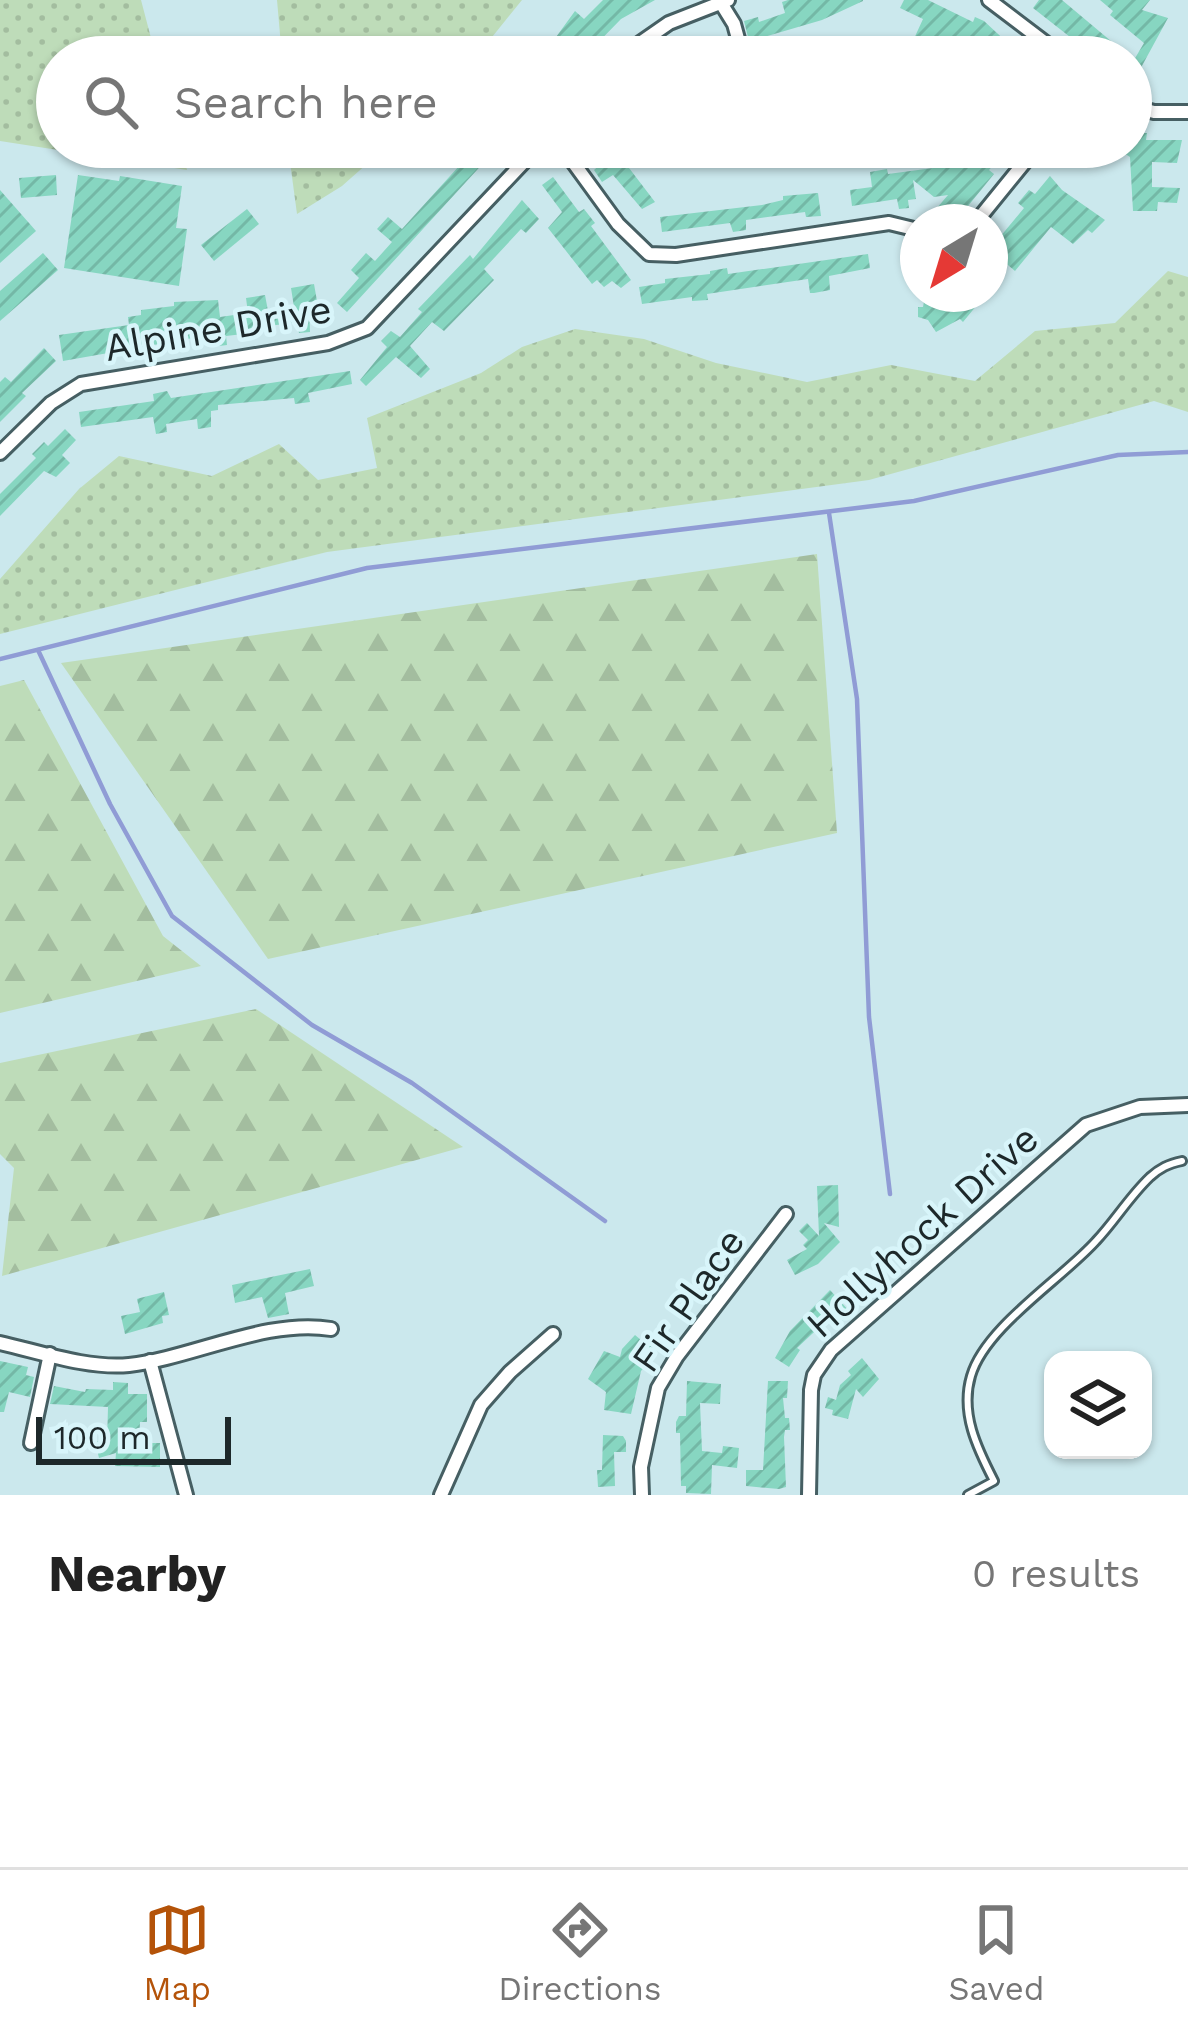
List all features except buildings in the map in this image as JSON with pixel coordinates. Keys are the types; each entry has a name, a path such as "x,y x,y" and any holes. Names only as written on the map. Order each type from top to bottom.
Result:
{"street":[{"path":"988,0 1005,4 1041,36"},
{"path":"650,36 668,23 725,1 737,36"},
{"path":"1152,111 1188,112"},
{"name":"Alpine Drive","path":"0,453 51,404 81,384 328,343 367,328 518,168"},
{"path":"577,168 617,224 650,254 676,256 889,223 900,226"},
{"path":"990,204 1019,168"},
{"name":"Hollyhock Drive","path":"809,1495 811,1390 823,1359 840,1341 1086,1125 1140,1107 1188,1105"},
{"name":"Fir Place","path":"642,1495 641,1467 658,1388 677,1356 786,1214"},
{"path":"0,1343 108,1365 150,1361 306,1326 331,1328"},
{"path":"441,1495 481,1405 553,1334"},
{"path":"31,1443 50,1354"},
{"path":"150,1361 186,1495"}],"lane":[{"path":"1000,1491 976,1448 969,1421 973,1368 994,1339 1098,1240 1150,1176 1182,1161"},
{"path":"969,1495 994,1481"}],"green space":[{"path":"0,0 141,0 150,36 36,36 36,147 0,141"},
{"path":"277,0 522,0 493,36 280,36"},
{"path":"291,168 362,168 342,186 297,214"},
{"path":"1168,271 1188,277 1188,412 1154,401 869,480 327,552 0,634 0,579 79,489 119,456 212,476 279,444 318,480 377,468 367,418 481,373 522,347 575,329 644,339 716,363 807,382 891,365 975,381 1035,331 1115,323"},
{"path":"817,554 837,833 268,959 61,663"},
{"path":"24,680 163,936 201,966 0,1013 0,686"},
{"path":"256,1009 463,1147 2,1276 14,1168 0,1154 0,1063"}],"waterway":[{"path":"0,659 367,568 914,501 1118,455 1188,452"},
{"path":"829,513 857,699 869,1017 890,1194"},
{"path":"38,650 110,804 172,916 312,1025 412,1083 605,1221"}]}
